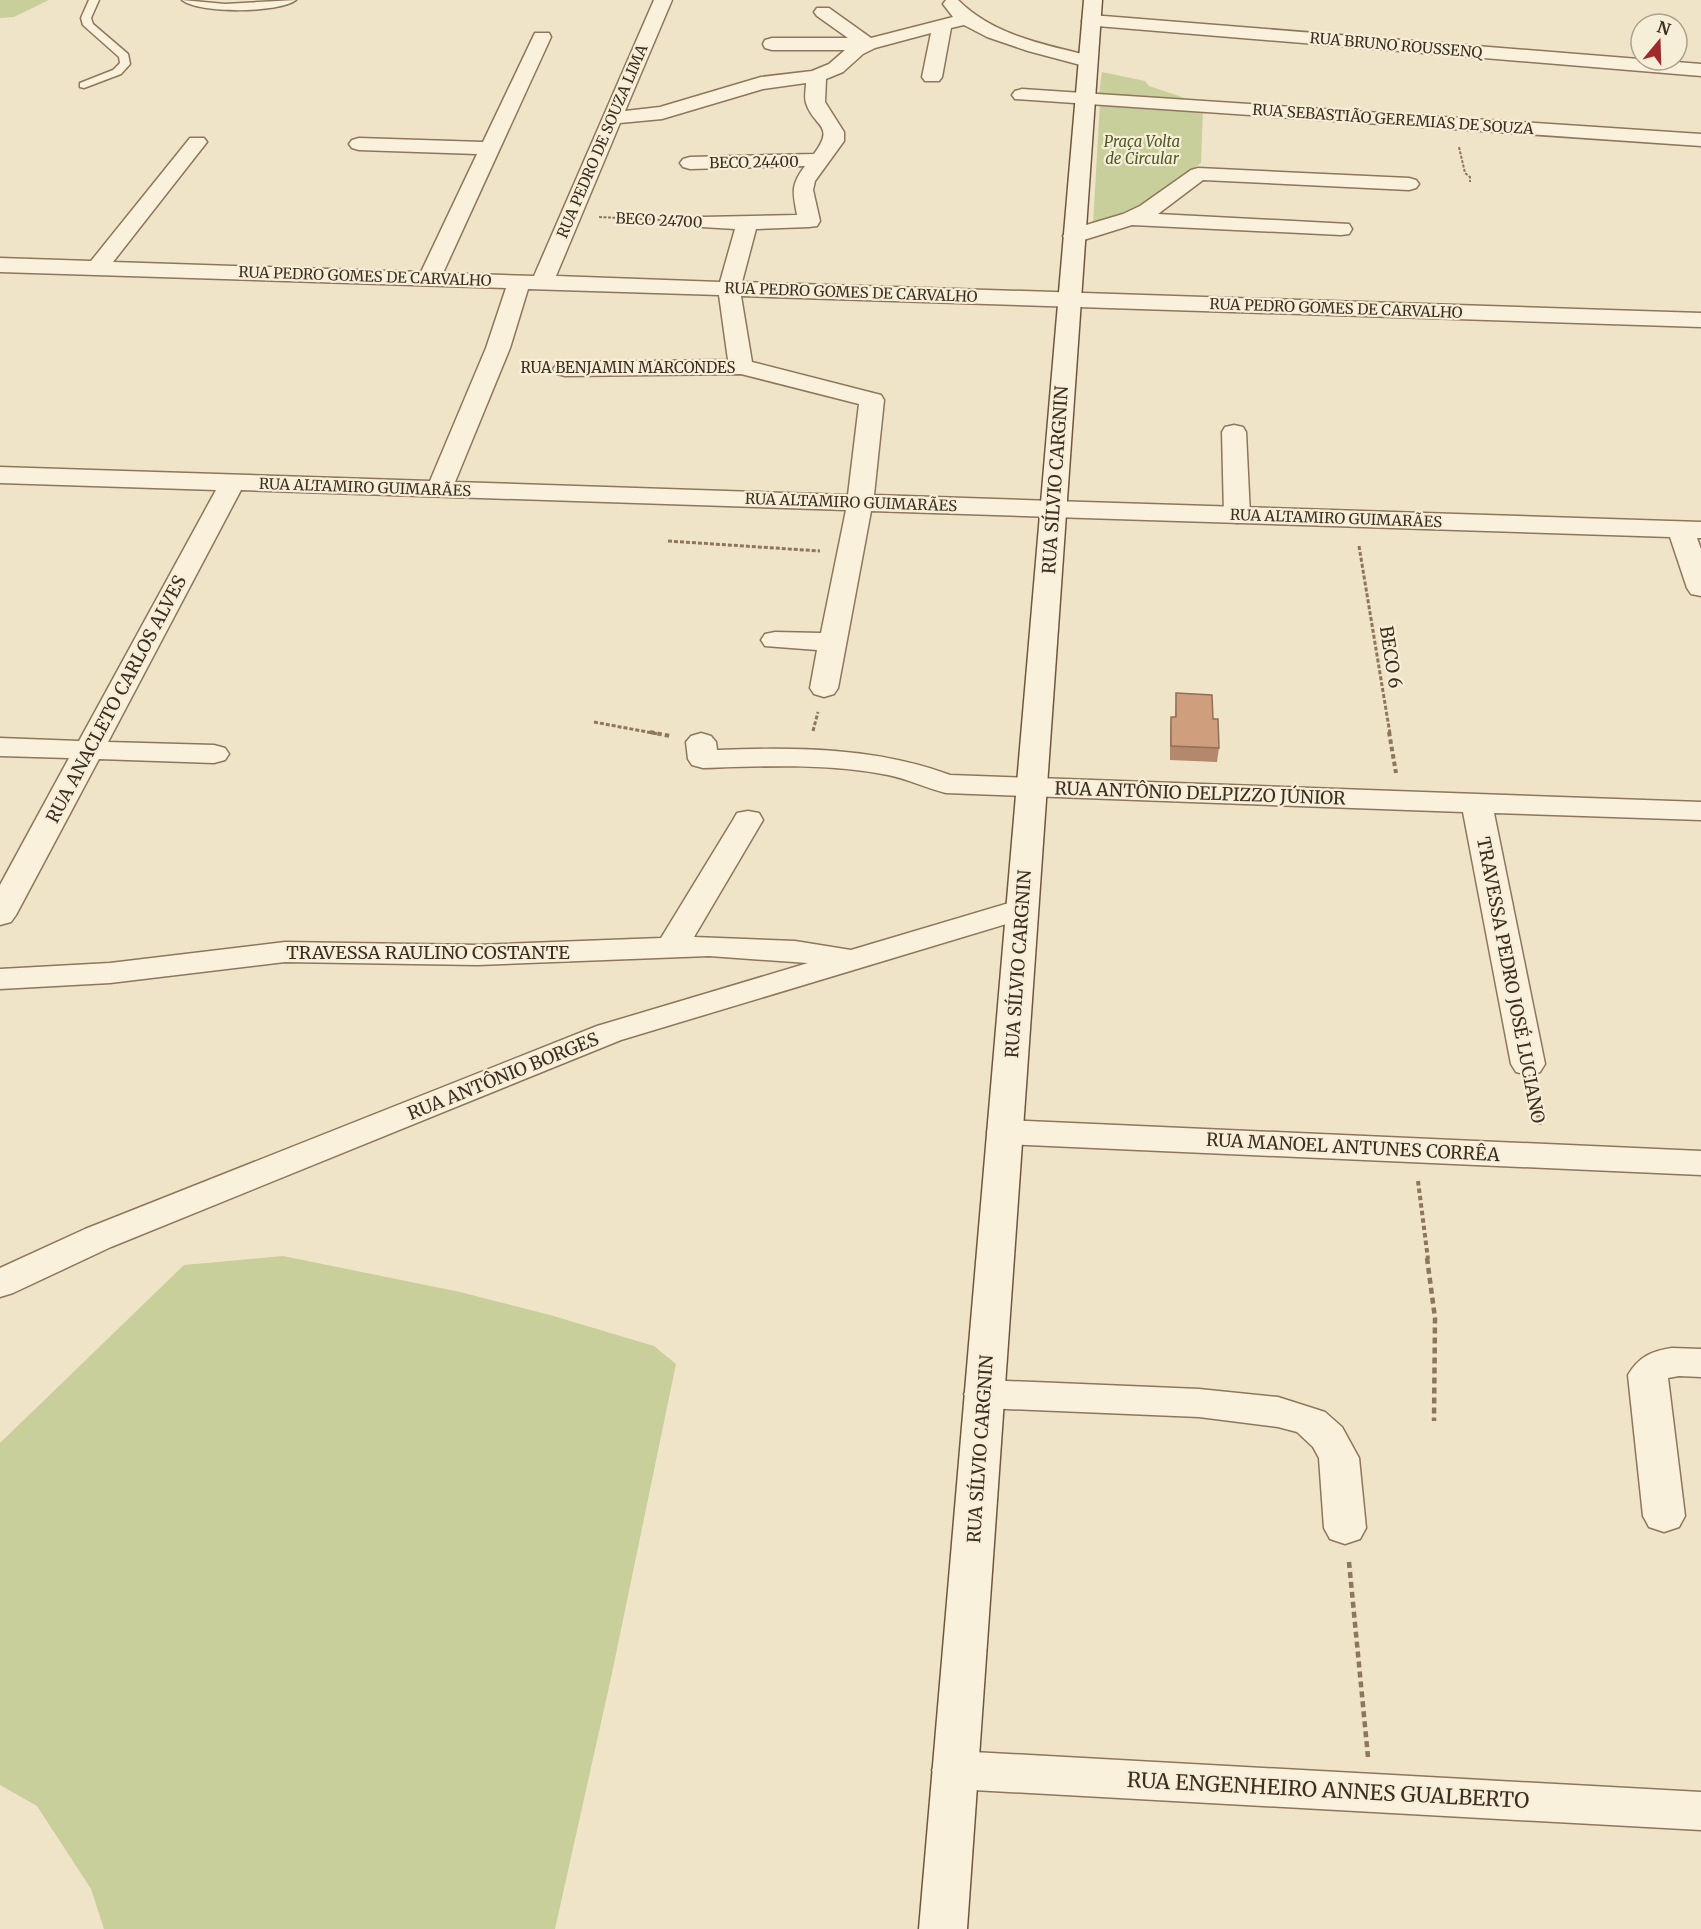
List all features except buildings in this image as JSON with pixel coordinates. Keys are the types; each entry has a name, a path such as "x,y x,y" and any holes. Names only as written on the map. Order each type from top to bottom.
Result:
{"street":[{"name":"RUA PEDRO DE SOUZA LIMA","path":"439,489 498,348 530,282 571,215 663,0"},
{"path":"950,0 953,8 965,19 1028,46 1088,61"},
{"name":"RUA SÍLVIO CARGNIN","path":"943,1929 1092,10"},
{"name":"RUA BRUNO ROUSSENQ","path":"1092,10 1701,70"},
{"path":"823,12 868,44"},
{"path":"612,118 662,113 749,86 816,76 836,68 856,50 868,44 965,19"},
{"path":"932,77 942,25"},
{"path":"429,278 542,37"},
{"path":"772,45 868,44"},
{"path":"816,76 815,102 834,132 834,141 830,149 818,160"},
{"name":"RUA SEBASTIÃO GEREMIAS DE SOUZA","path":"1022,95 1701,140"},
{"path":"97,268 197,142"},
{"path":"359,144 490,148"},
{"name":"BECO 24400","path":"690,163 818,160"},
{"name":"BECO 24700","path":"710,222 809,221 803,190 809,173 818,160"},
{"path":"1074,236 1131,219 1148,211 1198,174 1408,184"},
{"path":"1131,219 1341,229"},
{"path":"741,367 729,288 747,223"},
{"name":"RUA PEDRO GOMES DE CARVALHO","path":"0,264 1701,320"},
{"name":"RUA BENJAMIN MARCONDES","path":"566,369 741,367 872,400 860,503"},
{"path":"1234,432 1237,515"},
{"name":"RUA ALTAMIRO GUIMARÃES","path":"0,475 1691,530"},
{"name":"RUA ANACLETO CARLOS ALVES","path":"0,915 233,482"},
{"path":"824,688 860,503"},
{"path":"1691,530 1701,588"},
{"path":"775,640 833,642"},
{"path":"0,747 214,754"},
{"name":"RUA ANTÔNIO DELPIZZO JÚNIOR","path":"702,750 889,766 921,773 946,784 1701,812"},
{"name":"TRAVESSA PEDRO JOSÉ LUCIANO","path":"1477,803 1528,1064"},
{"path":"672,947 748,820"},
{"name":"RUA ANTÔNIO BORGES","path":"0,1284 109,1234 609,1034 1022,909"},
{"name":"TRAVESSA RAULINO COSTANTE","path":"0,979 110,974 285,952 467,955 672,947 744,947 857,959"},
{"name":"RUA MANOEL ANTUNES CORRÊA","path":"1005,1132 1701,1163"},
{"path":"1664,1516 1648,1375 1653,1366 1665,1362 1701,1363"},
{"path":"984,1394 1198,1403 1278,1412 1311,1422 1328,1437 1339,1458 1345,1528"},
{"name":"RUA ENGENHEIRO ANNES GUALBERTO","path":"955,1770 1701,1811"}],"lane":[{"path":"84,86 117,72 125,64 124,56 88,25 86,18 94,0"},
{"path":"187,0 202,4 249,6 291,0"}],"path":[{"path":"1455,123 1465,173 1470,177 1470,182"},
{"name":"BECO 24700","path":"571,215 710,222"},
{"name":"BECO 6","path":"1355,519 1400,801"},
{"path":"668,541 850,553"},
{"path":"805,758 824,688"},
{"path":"594,722 702,750"},
{"name":"TRAVESSA PEDRO JOSÉ LUCIANO","path":"1528,1064 1546,1156"},
{"path":"1414,1150 1435,1318 1434,1420"},
{"path":"1345,1528 1372,1793"}],"green space":[{"path":"0,0 49,0 14,17 0,18"},
{"path":"1102,72 1145,81 1149,86 1194,101 1099,95"},
{"name":"Praça Volta de Circular","path":"1100,103 1203,110 1201,163 1135,208 1093,224"},
{"path":"283,1256 460,1292 550,1315 654,1346 676,1364 611,1678 555,1929 104,1929 91,1889 37,1806 0,1785 0,1443 184,1265"}]}
